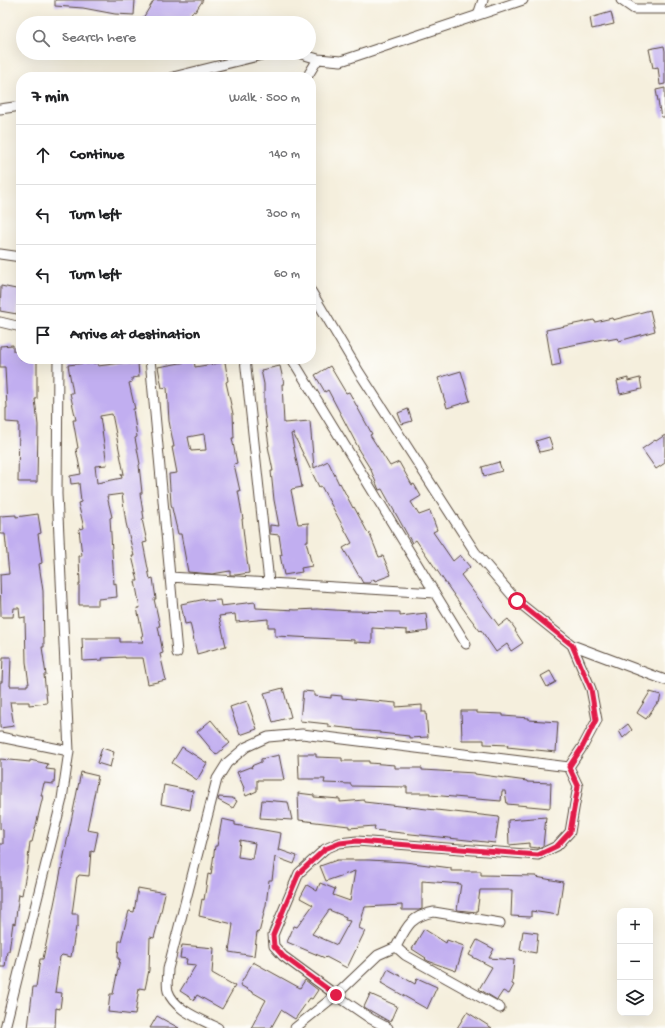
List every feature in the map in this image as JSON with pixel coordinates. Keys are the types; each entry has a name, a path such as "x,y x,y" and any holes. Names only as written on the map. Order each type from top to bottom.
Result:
{"street":[{"path":"478,15 483,0"},
{"path":"310,72 318,59 341,61 523,0"},
{"path":"620,0 634,9 665,9"},
{"path":"193,72 242,60"},
{"path":"0,109 16,107"},
{"path":"0,254 16,256"},
{"path":"316,299 360,372 475,552 517,601 572,645 665,680"},
{"path":"0,322 16,325"},
{"path":"5,1028 62,799 69,751 57,494 58,364"},
{"path":"150,364 177,653"},
{"path":"246,364 269,582"},
{"path":"295,364 466,644"},
{"path":"170,577 435,593"},
{"path":"569,767 583,746 596,720 591,689 572,645"},
{"path":"218,1028 186,1011 172,1001 167,990 168,969 217,779 227,763 246,747 268,737 302,734 569,767"},
{"path":"0,737 69,751"},
{"path":"388,1028 370,1019 336,995 283,956 274,946 273,935 299,873 325,849 340,843 357,841 538,855 557,846 570,832 578,786 569,767"},
{"path":"295,1028 336,995 378,955 396,947 408,925 415,918 434,912 500,923"},
{"path":"396,947 405,955 500,1008"}],"building":[{"path":"55,0 135,0 134,15 55,6"},
{"path":"154,0 203,0 190,16 144,16"},
{"path":"611,12 614,24 592,29 590,18"},
{"path":"664,46 665,84 660,85 658,67 653,68 649,49"},
{"path":"665,88 665,117 661,117 656,90"},
{"path":"1,286 16,289 16,314 0,311"},
{"path":"650,310 655,331 619,341 618,338 608,340 608,338 558,348 561,364 552,366 546,330 594,320 595,322 612,318 613,320"},
{"path":"13,345 13,351 16,351 16,364 37,364 37,399 35,399 38,425 37,482 18,482 19,423 6,422 7,408 5,367 0,367 0,346"},
{"path":"98,364 98,366 114,364 138,364 139,377 132,378 132,382 129,383 135,409 133,409 137,437 135,438 140,464 142,493 140,493 144,519 142,519 147,542 143,543 150,579 153,578 156,599 154,599 160,626 158,626 163,653 160,654 166,680 148,684 143,658 102,658 103,660 83,661 82,638 120,638 120,642 143,642 137,608 140,608 135,581 138,581 132,556 134,556 126,523 122,494 107,496 112,517 110,518 114,584 116,583 117,597 98,599 98,605 79,605 79,556 82,556 79,529 84,528 78,503 81,502 79,483 71,484 70,476 81,474 76,449 78,448 73,420 76,420 70,393 73,393 68,365","holes":["112,414 124,474 121,474 122,478 97,483 95,466 107,465 100,416"]},
{"path":"175,364 195,364 195,367 213,364 225,364 228,381 226,382 233,414 234,438 232,438 237,463 234,464 240,491 238,491 243,519 249,573 230,575 230,571 212,574 188,572 181,534 178,534 171,504 169,474 177,473 172,447 174,447 169,421 167,387 162,388 158,367","holes":["204,434 206,450 191,451 188,437"]},
{"path":"280,366 284,384 282,384 284,423 310,421 314,468 328,461 339,484 340,483 368,533 369,532 379,557 383,556 391,575 375,581 374,579 369,583 363,583 343,548 352,543 321,486 319,487 293,433 291,434 302,487 291,490 298,524 308,523 308,541 306,541 312,566 301,568 302,572 284,575 280,555 282,555 279,535 270,534 270,525 279,526 274,500 271,471 273,471 268,446 264,410 264,384 261,370"},
{"path":"330,366 346,393 349,392 372,434 370,435 390,466 399,462 412,485 414,484 421,496 411,502 419,515 430,511 437,530 433,532 453,561 460,555 470,567 461,575 499,626 508,619 516,630 515,631 523,643 511,651 507,644 496,652 481,630 480,631 467,614 416,540 412,543 382,489 379,490 371,470 358,449 328,390 325,392 315,375"},
{"path":"461,371 470,401 447,408 438,378"},
{"path":"628,378 628,381 640,378 642,389 620,394 617,381"},
{"path":"408,409 412,421 402,424 398,413"},
{"path":"665,435 665,463 656,469 642,449"},
{"path":"549,437 553,449 540,452 536,441"},
{"path":"499,462 502,471 484,476 482,467"},
{"path":"38,514 41,533 38,534 42,563 39,564 43,591 44,647 42,647 46,675 44,675 47,703 29,705 29,702 10,702 14,726 0,728 0,682 2,682 3,657 11,657 10,686 27,686 27,684 29,684 26,662 25,617 20,618 19,608 14,608 13,617 1,617 0,575 9,574 5,534 0,534 0,516 16,515 16,517"},
{"path":"206,599 207,601 220,600 221,606 255,602 256,608 400,612 400,616 426,613 428,631 407,634 407,630 372,628 372,643 354,642 354,640 275,636 275,627 268,627 268,619 236,622 235,614 219,616 226,646 197,654 190,623 185,624 181,604"},
{"path":"550,671 556,682 547,687 541,676"},
{"path":"283,688 291,717 273,722 264,693"},
{"path":"303,691 314,692 314,696 331,698 331,695 342,696 342,698 396,703 396,707 422,705 422,712 426,712 428,737 409,738 409,736 354,730 328,726 328,724 300,721"},
{"path":"650,692 661,695 659,703 657,703 646,719 637,713"},
{"path":"247,701 257,729 240,735 230,707"},
{"path":"461,711 477,711 477,713 503,714 503,716 529,718 529,720 558,722 556,752 507,747 508,745 484,744 484,740 462,740"},
{"path":"211,720 230,743 216,755 197,732"},
{"path":"628,724 632,730 623,738 619,731"},
{"path":"182,747 207,763 197,780 172,763"},
{"path":"102,748 114,752 110,767 97,763"},
{"path":"298,754 316,754 316,757 342,758 342,761 369,761 369,763 395,765 395,768 422,768 422,770 475,773 527,782 551,783 550,808 507,804 505,791 502,791 501,801 430,795 430,793 407,793 407,787 351,786 351,784 324,783 325,779 299,779"},
{"path":"279,755 284,780 257,780 257,791 246,796 237,772 250,767 252,768 251,766 261,762 261,759"},
{"path":"0,759 30,762 30,760 48,764 46,769 55,770 54,784 44,783 41,796 43,796 32,842 30,842 22,895 19,894 15,924 13,923 5,967 0,967 0,844 3,844 3,830 0,829"},
{"path":"81,772 98,776 87,830 98,832 94,852 91,851 89,876 79,875 77,877 72,914 78,914 78,927 76,927 71,957 62,955 60,957 55,992 62,993 60,1009 56,1008 55,1028 28,1028 33,987 36,987 40,959 43,959"},
{"path":"164,785 193,791 190,810 161,804"},
{"path":"298,793 314,795 314,797 340,799 340,802 364,800 364,802 499,817 495,843 374,830 375,826 349,828 349,826 299,820"},
{"path":"219,797 232,798 237,801 233,808 218,800"},
{"path":"262,800 288,802 292,820 260,818"},
{"path":"546,817 543,846 538,848 529,847 529,843 509,845 508,820"},
{"path":"222,819 235,822 235,825 281,833 278,851 280,850 297,856 294,864 275,857 272,880 269,880 266,905 259,933 257,932 254,956 229,952 233,924 199,916 202,899 204,900 208,874 211,875 215,846 217,846","holes":["240,840 255,843 252,859 238,857"]},
{"path":"337,860 405,862 451,868 451,871 481,871 481,875 536,876 563,882 558,915 531,911 531,917 511,916 512,890 480,890 477,912 457,910 461,884 422,881 422,909 402,910 402,905 365,907 359,928 365,931 347,968 326,957 325,958 287,942 294,926 297,927 313,905 300,898 307,885 317,891 320,883 335,889 333,895 350,901 355,871 326,881 320,866","holes":["329,910 346,917 345,920 350,921 337,945 312,934"]},
{"path":"138,888 165,893 154,938 150,937 149,970 145,989 139,988 135,1015 108,1012 110,994 113,994 120,959 118,959 119,941 121,941 129,911 134,912"},
{"path":"424,929 446,943 447,940 464,946 456,971 428,961 412,949"},
{"path":"523,931 538,933 536,953 520,950"},
{"path":"477,940 494,949 489,958 514,960 512,984 514,985 509,994 503,991 497,1000 479,989 492,967 469,955"},
{"path":"182,945 214,948 212,973 235,986 222,1009 197,995 194,1000 180,991 196,965 186,964 187,959 180,958"},
{"path":"253,962 300,988 305,980 318,990 312,999 310,998 295,1019 281,1010 271,1028 251,1028 266,1000 240,985"},
{"path":"388,969 415,984 417,978 437,987 427,1009 381,983"},
{"path":"370,994 397,1006 390,1022 364,1007"},
{"path":"467,1012 492,1028 457,1028"},
{"path":"157,1016 179,1028 150,1028"}],"route":[{"path":"336,995 283,956 274,946 273,935 299,873 325,849 340,843 357,841 538,855 557,846 570,832 578,786 569,767 583,746 596,720 591,689 572,645 517,601"}]}
